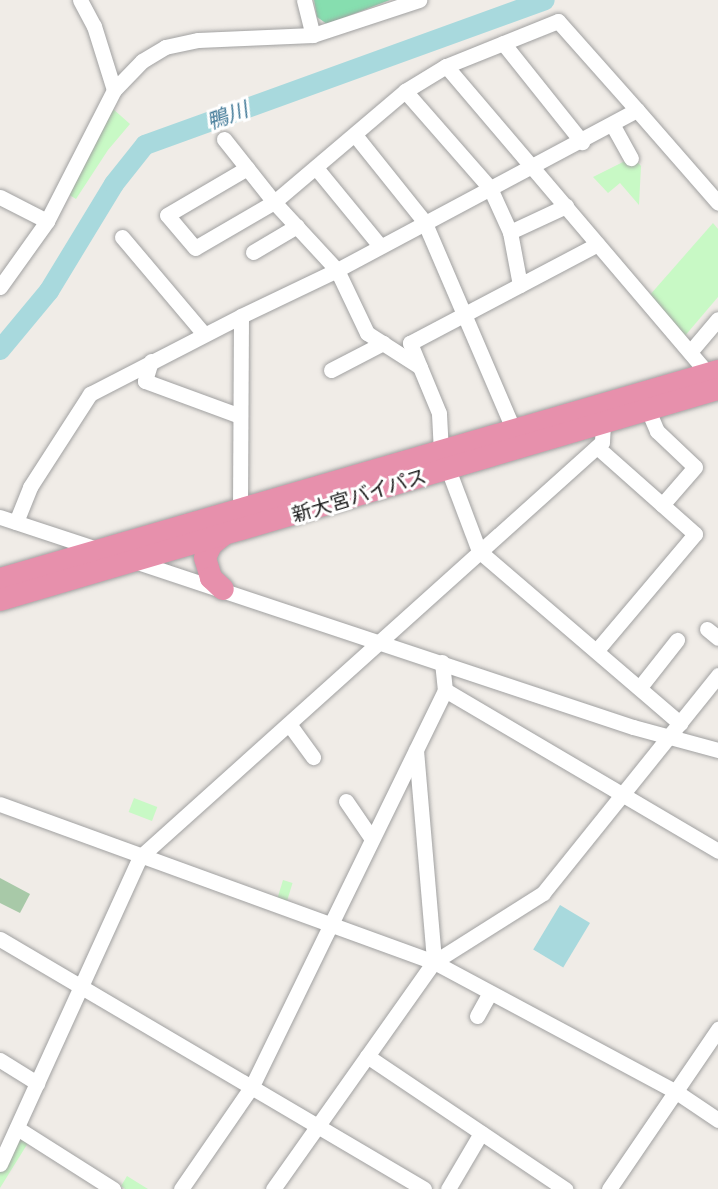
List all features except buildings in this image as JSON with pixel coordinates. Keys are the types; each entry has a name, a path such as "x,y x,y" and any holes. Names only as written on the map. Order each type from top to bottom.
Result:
{"highway":[{"name":"新大宮バイパス","path":"0,600 222,536 444,461 514,431 716,382"},
{"name":"新大宮バイパス","path":"0,579 240,509 603,424 648,410 716,382"},
{"path":"222,536 211,545 205,558 210,578 223,589"}],"street":[{"path":"80,0 93,26 114,90"},
{"path":"304,0 314,35"},
{"path":"0,287 47,221 114,90 132,69 165,47 198,40 314,35 419,0"},
{"path":"247,168 167,215 195,248 274,202 317,169 405,91 446,66 558,21 718,203"},
{"path":"503,43 582,142"},
{"path":"446,66 716,382"},
{"path":"405,91 489,188 510,232 520,285"},
{"path":"16,522 30,487 90,394 204,333 337,270 424,221 582,142 637,110"},
{"path":"612,124 631,158"},
{"path":"355,135 424,221 466,313 514,431"},
{"path":"224,139 274,202 337,270 367,333 420,367"},
{"path":"317,169 380,246"},
{"path":"0,198 47,221"},
{"path":"510,232 566,206"},
{"path":"253,252 297,226"},
{"path":"122,237 204,333"},
{"path":"598,244 410,343 439,413 444,461 479,551 680,723"},
{"path":"240,509 241,315"},
{"path":"690,352 718,319"},
{"path":"331,370 383,343"},
{"path":"151,361 145,381 240,416"},
{"path":"648,410 657,431 695,467 662,505"},
{"path":"0,1164 140,857 597,447 602,442 603,424"},
{"path":"597,447 694,534 597,650"},
{"path":"0,517 668,737 718,750"},
{"path":"640,687 677,640"},
{"path":"181,1189 252,1086 446,690 442,662"},
{"path":"273,1189 434,962 543,893 718,675"},
{"path":"446,690 718,851"},
{"path":"290,724 314,757"},
{"path":"416,748 434,962"},
{"path":"346,801 372,839"},
{"path":"0,804 140,857 434,962 675,1091 718,1119"},
{"path":"0,939 79,988 319,1124 424,1189"},
{"path":"477,1016 490,993"},
{"path":"609,1189 718,1029"},
{"path":"367,1056 565,1189"},
{"path":"0,1060 37,1083"},
{"path":"17,1128 113,1189"},
{"path":"448,1189 481,1133"}],"green space":[{"path":"314,0 390,0 327,24 317,17"},
{"path":"112,108 130,124 108,150 76,199 66,193"},
{"path":"633,157 641,166 639,205 620,183 608,193 593,177"},
{"path":"713,223 718,229 718,297 684,337 649,296"},
{"path":"134,798 157,807 152,821 129,812"},
{"path":"0,878 30,894 20,913 0,903"},
{"path":"283,880 293,883 287,902 277,899"},
{"path":"21,1139 28,1143 0,1188 0,1171 14,1141"},
{"path":"127,1176 148,1189 125,1189 121,1186"}],"water":[{"path":"560,905 590,923 563,968 533,950"}],"waterway":[{"name":"鴨川","path":"0,350 49,291 114,184 145,145 545,0"}]}
